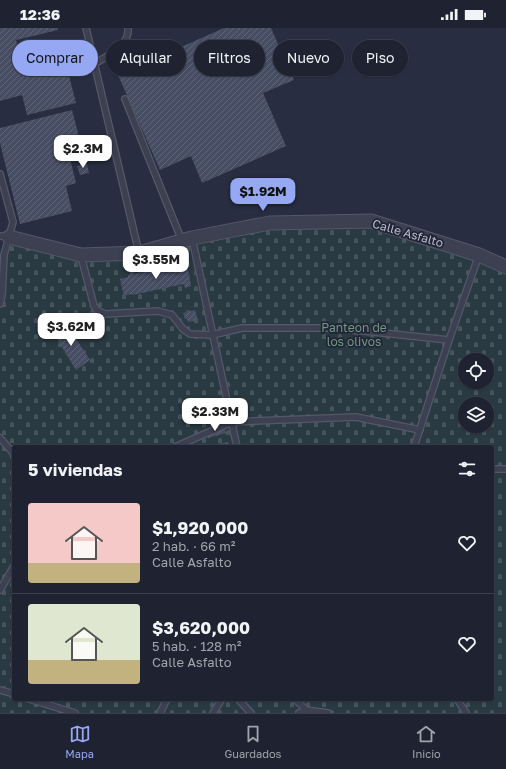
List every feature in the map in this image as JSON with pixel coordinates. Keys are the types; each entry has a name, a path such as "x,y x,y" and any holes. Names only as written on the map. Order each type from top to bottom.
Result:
{"street":[{"name":"Calle Asfalto","path":"4,236 81,255 139,253 187,240 270,223 371,222 479,255 506,267"}],"lane":[{"path":"86,28 89,40"},
{"path":"98,62 125,42 129,31 128,28"},
{"path":"97,76 139,253"},
{"path":"125,99 187,240 212,335 237,445"},
{"path":"0,174 13,222 4,236 2,295 0,304"},
{"path":"81,255 94,306 97,310 105,314 158,311 172,315 183,329 190,334 212,335 242,328 336,328 448,340"},
{"path":"415,445 448,340 479,255"},
{"path":"180,445 232,422 356,417 420,430"},
{"path":"0,438 12,452"},
{"path":"494,469 506,469"},
{"path":"0,590 12,569"},
{"path":"0,690 12,693"},
{"path":"35,701 74,713"},
{"path":"160,713 166,701"},
{"path":"213,713 221,701"},
{"path":"240,701 252,713"},
{"path":"297,701 306,710"},
{"path":"458,701 466,713"},
{"path":"299,713 306,710 328,713"}],"green space":[{"name":"Panteon de los olivos","path":"371,221 506,267 506,713 0,713 0,281 9,237 81,255 139,253 270,223"}],"building":[{"path":"0,28 58,28 58,30 12,40 12,76 69,76 76,103 27,115 22,95 0,101"},
{"path":"224,28 271,28 276,40 273,40 273,76 292,76 294,80 263,93 286,146 202,183 191,156 160,170 118,76 186,76 186,45 194,41 194,76 265,76 265,40 197,40"},
{"path":"72,110 83,152 69,155 76,183 66,186 72,211 20,224 0,143 0,128"},
{"path":"87,164 89,173 80,175 77,166"},
{"path":"187,263 191,286 185,288 184,284 124,296 120,279 128,277 128,275"},
{"path":"195,310 198,320 188,322 183,313"},
{"path":"66,324 90,360 76,370 53,332"},
{"path":"224,426 226,433 208,438 207,434 205,434 204,430"},
{"path":"228,442 229,445 213,445"}]}
